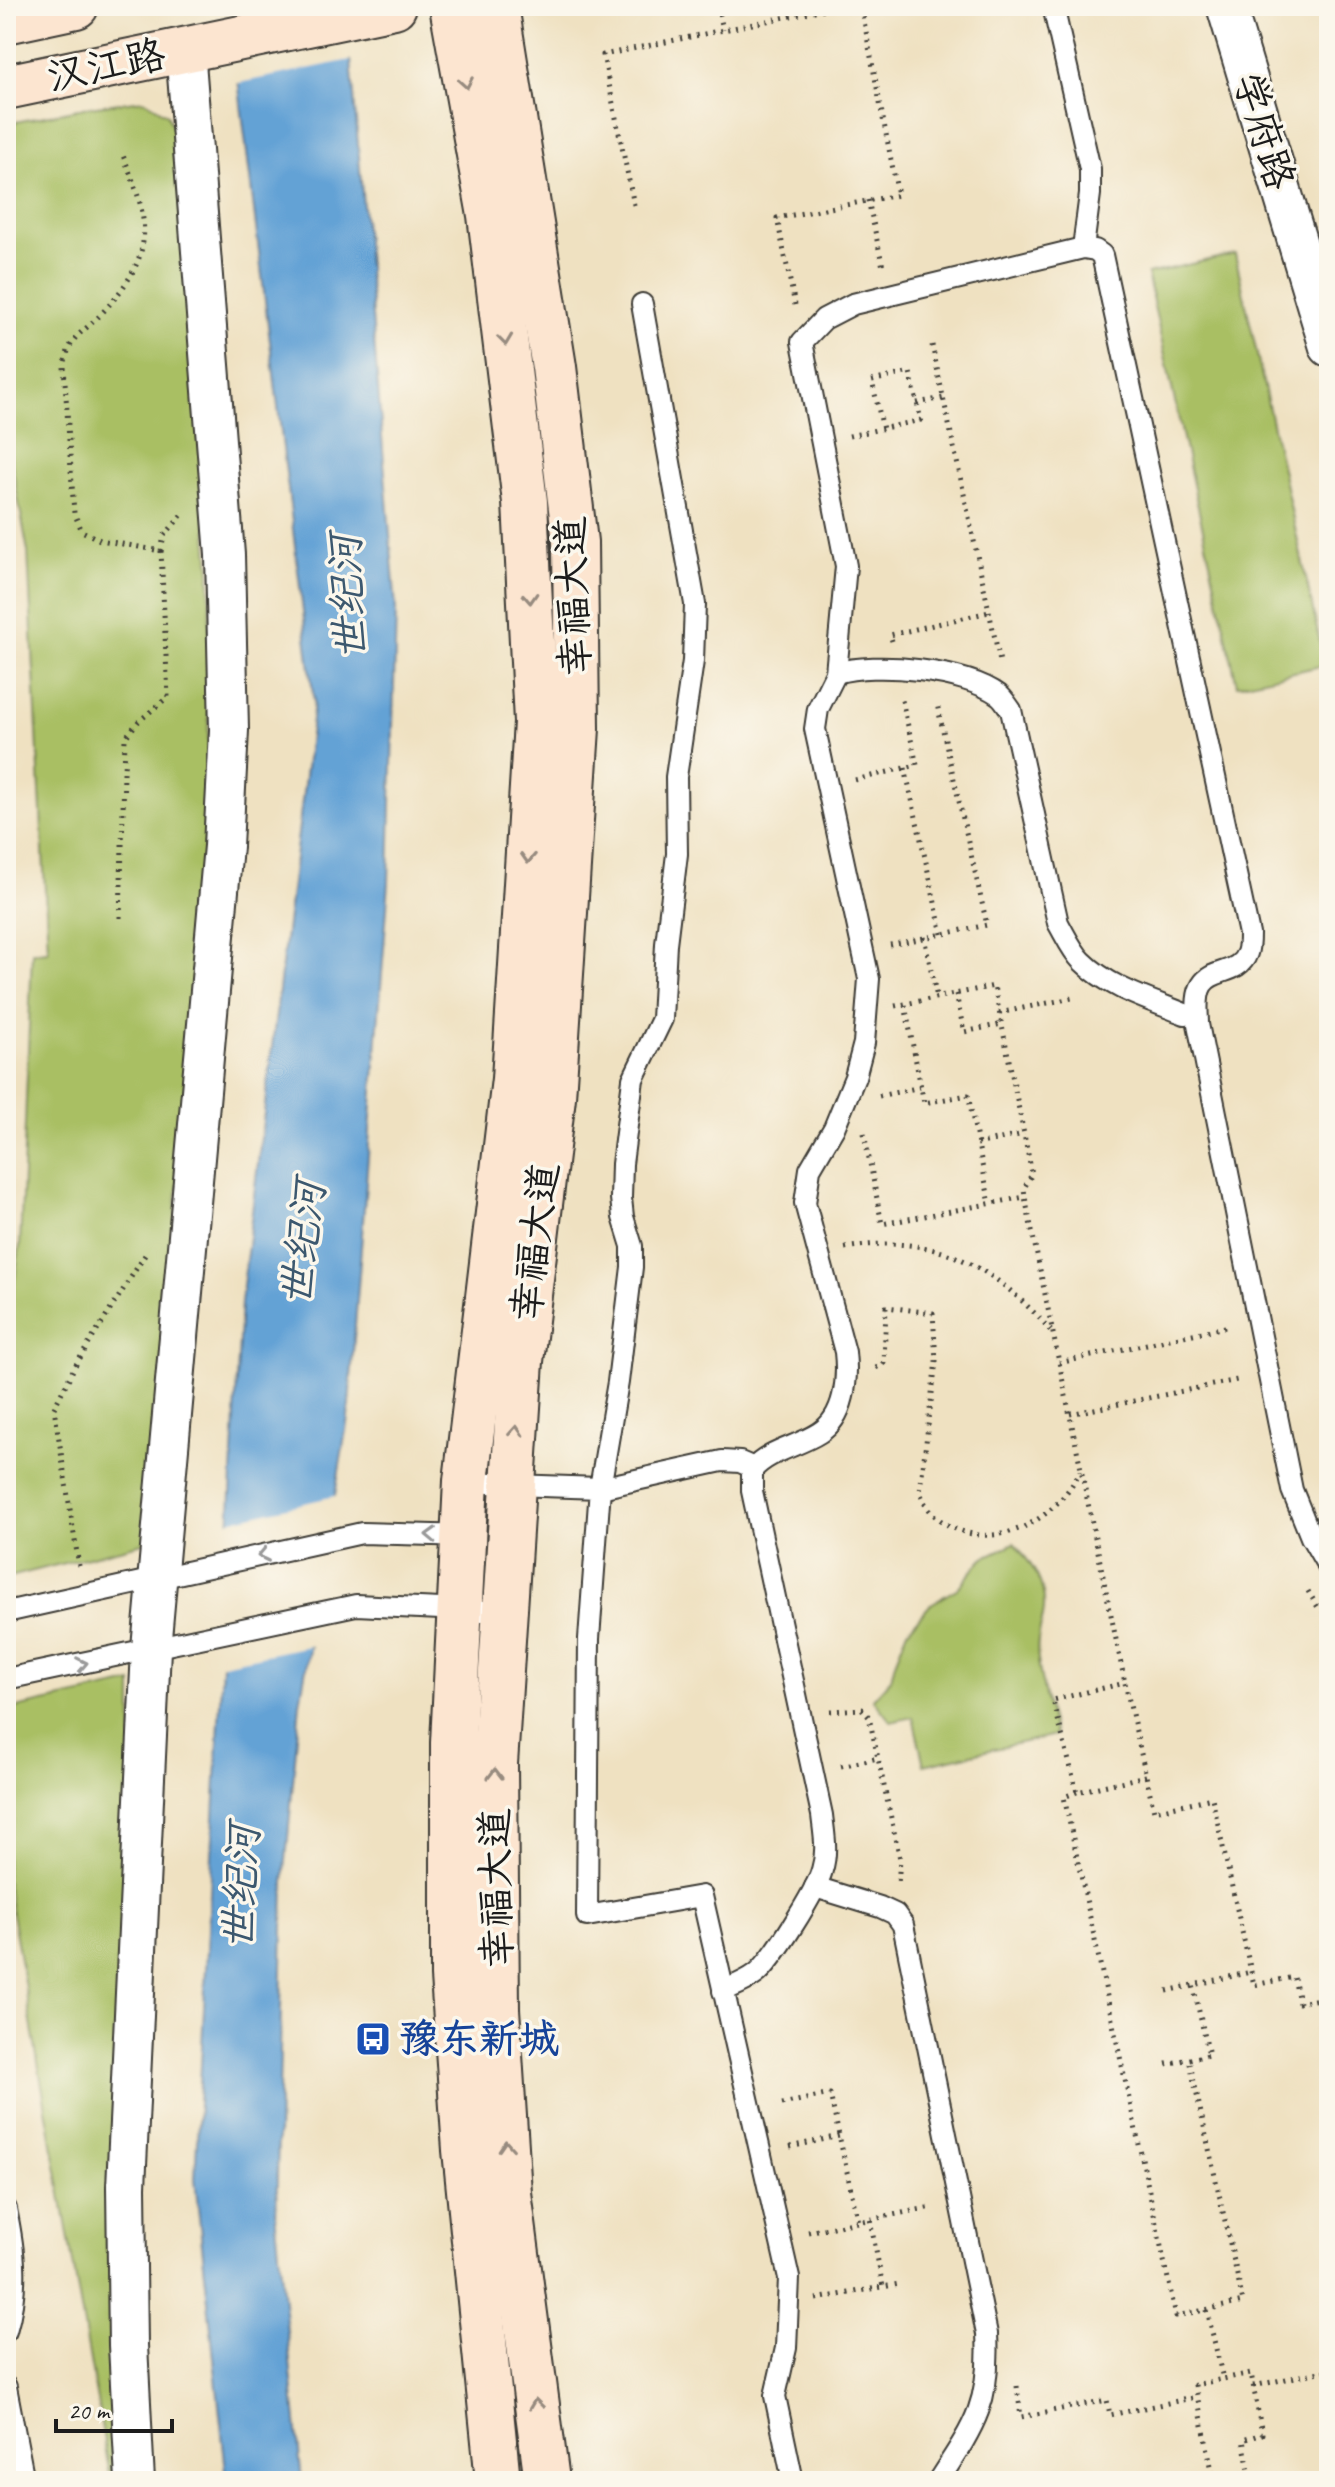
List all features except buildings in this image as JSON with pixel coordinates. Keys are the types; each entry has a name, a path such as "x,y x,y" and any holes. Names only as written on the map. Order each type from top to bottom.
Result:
{"main road":[{"name":"汉江路","path":"6,21 76,6"},
{"name":"幸福大道","path":"452,6 490,215 525,502 536,722 514,1079 466,1481 453,1743 453,1976 465,2150 498,2481"},
{"name":"幸福大道","path":"496,6 554,367 575,542 577,728 553,1097 521,1361 495,1764 497,2009 509,2193 547,2481"},
{"name":"汉江路","path":"6,87 376,10"}],"street":[{"name":"学府路","path":"1226,6 1329,347"},
{"path":"135,2481 128,2345 126,2187 156,1579 223,846 229,730 225,555 199,47"}],"lane":[{"path":"1053,6 1090,169 1083,248"},
{"path":"723,1991 757,1974 774,1954 815,1887 822,1871 826,1846 822,1815 752,1491 754,1468 763,1459 821,1432 832,1420 844,1394 847,1372 845,1352 805,1203 810,1169 834,1128 858,1066 864,1043 869,979 815,729 818,709 836,673 846,566 802,342 824,319 853,304 1083,248 1102,255 1249,934 1247,953 1238,967 1209,978 1201,986 1198,1024 1292,1490 1311,1537 1329,1568"},
{"path":"642,304 695,604 693,661 676,777 677,854 666,944 662,1019 633,1079 622,1164 621,1198 632,1246 632,1267 618,1382 600,1488 589,1639 587,1916 702,1896 789,2278 786,2348 775,2396 793,2481"},
{"path":"836,673 896,669 942,673 1000,696 1011,710 1058,923 1082,960 1121,988 1185,1014"},
{"path":"466,1481 600,1488 722,1461 740,1462 754,1468"},
{"path":"6,1612 362,1533 509,1538"},
{"path":"6,1679 356,1605 504,1612"},
{"path":"815,1887 895,1914 903,1925 987,2334 983,2398 974,2425 938,2481"},
{"path":"6,2209 16,2275 13,2307 6,2331"},
{"path":"6,2387 27,2479"}],"path":[{"path":"718,6 723,30"},
{"path":"634,205 603,55 839,6"},
{"path":"802,342 777,218 898,195 861,6"},
{"path":"120,918 125,738 138,722 168,697 161,551 100,540 82,531 74,513 64,367 68,345 103,312 127,281 143,251 145,228 140,195 122,153"},
{"path":"868,200 889,295"},
{"path":"932,345 1011,710"},
{"path":"848,436 883,429 921,420 910,372 872,381 883,429"},
{"path":"917,403 943,398"},
{"path":"854,780 917,765 890,635 989,612"},
{"path":"889,945 987,925 935,693"},
{"path":"905,768 942,934"},
{"path":"924,937 937,998"},
{"path":"892,1007 994,986 1032,1174 1024,1188 1025,1197 1154,1811 1212,1798 1254,1985 1294,1977 1299,2003 1329,1997"},
{"path":"999,1013 1121,988"},
{"path":"956,994 964,1032 1002,1024"},
{"path":"905,1005 924,1103 968,1095 990,1204"},
{"path":"871,1098 921,1087"},
{"path":"864,1131 882,1224 1025,1197"},
{"path":"977,1144 1024,1134"},
{"path":"842,1248 872,1243 904,1243 959,1257 991,1275 1053,1333"},
{"path":"84,1595 54,1408 75,1366 144,1260 146,1249"},
{"path":"873,1370 884,1363 886,1307 933,1313 936,1361 920,1491 924,1506 935,1517 959,1531 988,1536 1008,1534 1030,1525 1071,1490 1081,1469"},
{"path":"1059,1363 1232,1325"},
{"path":"1070,1414 1269,1374"},
{"path":"1306,1583 1309,1595 1319,1609 1329,1613"},
{"path":"1077,1792 1053,1700 1125,1683"},
{"path":"829,1711 862,1709 869,1717 900,1859 895,1914"},
{"path":"840,1766 878,1758"},
{"path":"1146,1776 1064,1797 1176,2316 1243,2302 1189,2059"},
{"path":"1167,1991 1251,1972"},
{"path":"1166,2064 1209,2055 1193,1985"},
{"path":"782,2104 830,2094 858,2222"},
{"path":"790,2147 839,2136"},
{"path":"807,2232 959,2202"},
{"path":"870,2220 883,2287"},
{"path":"788,2306 899,2284"},
{"path":"1207,2309 1223,2379"},
{"path":"988,2356 1016,2378 1021,2417 1107,2400 1110,2415 1197,2397"},
{"path":"1253,2386 1329,2370"},
{"path":"1214,2481 1195,2385 1251,2373 1262,2434 1243,2440 1251,2481"}],"green space":[{"path":"144,100 167,114 176,136 210,571 207,846 147,1542 6,1578 6,1336 20,1246 32,952 48,951 28,552 6,433 6,124 88,107"},
{"path":"1235,254 1325,665 1237,685 1147,274"},
{"path":"1014,1543 1033,1568 1044,1595 1037,1654 1055,1735 924,1765 913,1717 891,1722 873,1699 891,1679 908,1630 931,1604 958,1588 983,1558"},
{"path":"132,1683 131,2481 111,2481 6,1879 6,1710"}],"water":[{"name":"世纪河","path":"229,6 350,47 396,608 389,882 348,1418 300,1703 284,1883 276,2222 302,2481 227,2481 195,2179 241,1302 314,702"}],"pier":[{"path":"225,6 348,6 355,59 234,84"},
{"path":"339,1495 313,1645 218,1665 225,1522"}],"place":[{"name":"豫东新城","path":"373,2039"}]}
